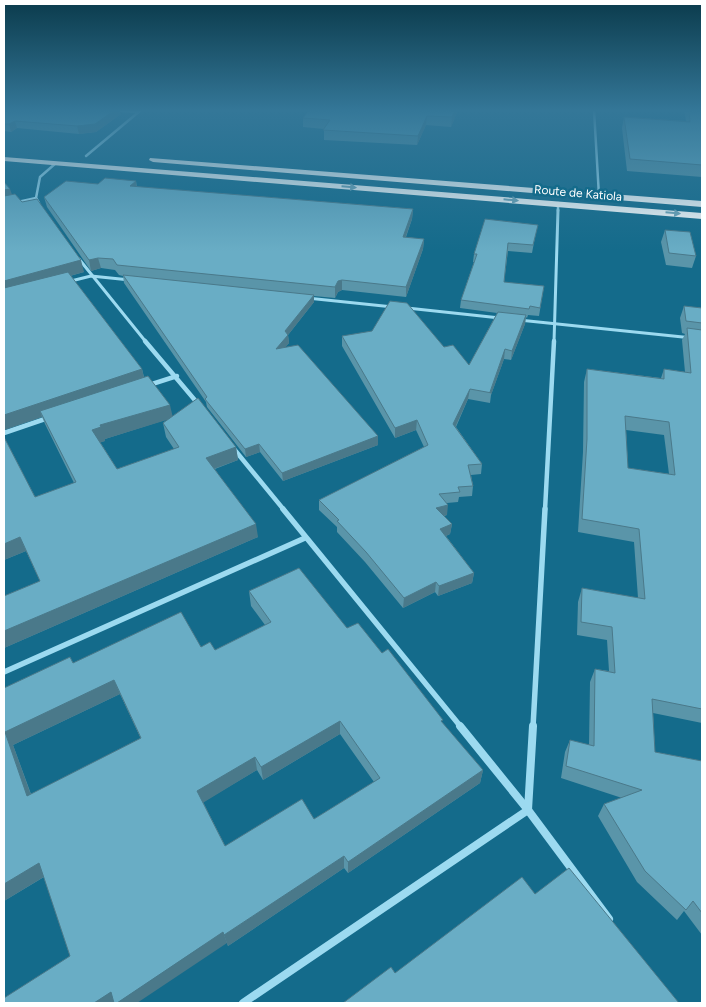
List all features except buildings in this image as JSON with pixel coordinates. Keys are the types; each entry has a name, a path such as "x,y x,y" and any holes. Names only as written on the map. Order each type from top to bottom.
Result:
{"highway":[{"name":"Route de Katiola","path":"4,159 702,216"},
{"name":"Route de Katiola","path":"143,160 702,204"}],"street":[{"path":"596,157 598,196"},
{"path":"41,206 36,198 38,179 45,170 56,163"},
{"path":"4,205 36,198"},
{"path":"528,810 555,324 558,203"},
{"path":"74,252 90,276 177,376 201,407"},
{"path":"62,283 90,276 140,281"},
{"path":"298,297 506,319"},
{"path":"516,320 702,339"},
{"path":"140,388 177,376"},
{"path":"4,433 58,415"},
{"path":"232,446 528,810 615,926"},
{"path":"4,672 305,538"},
{"path":"243,1003 528,810"}]}
